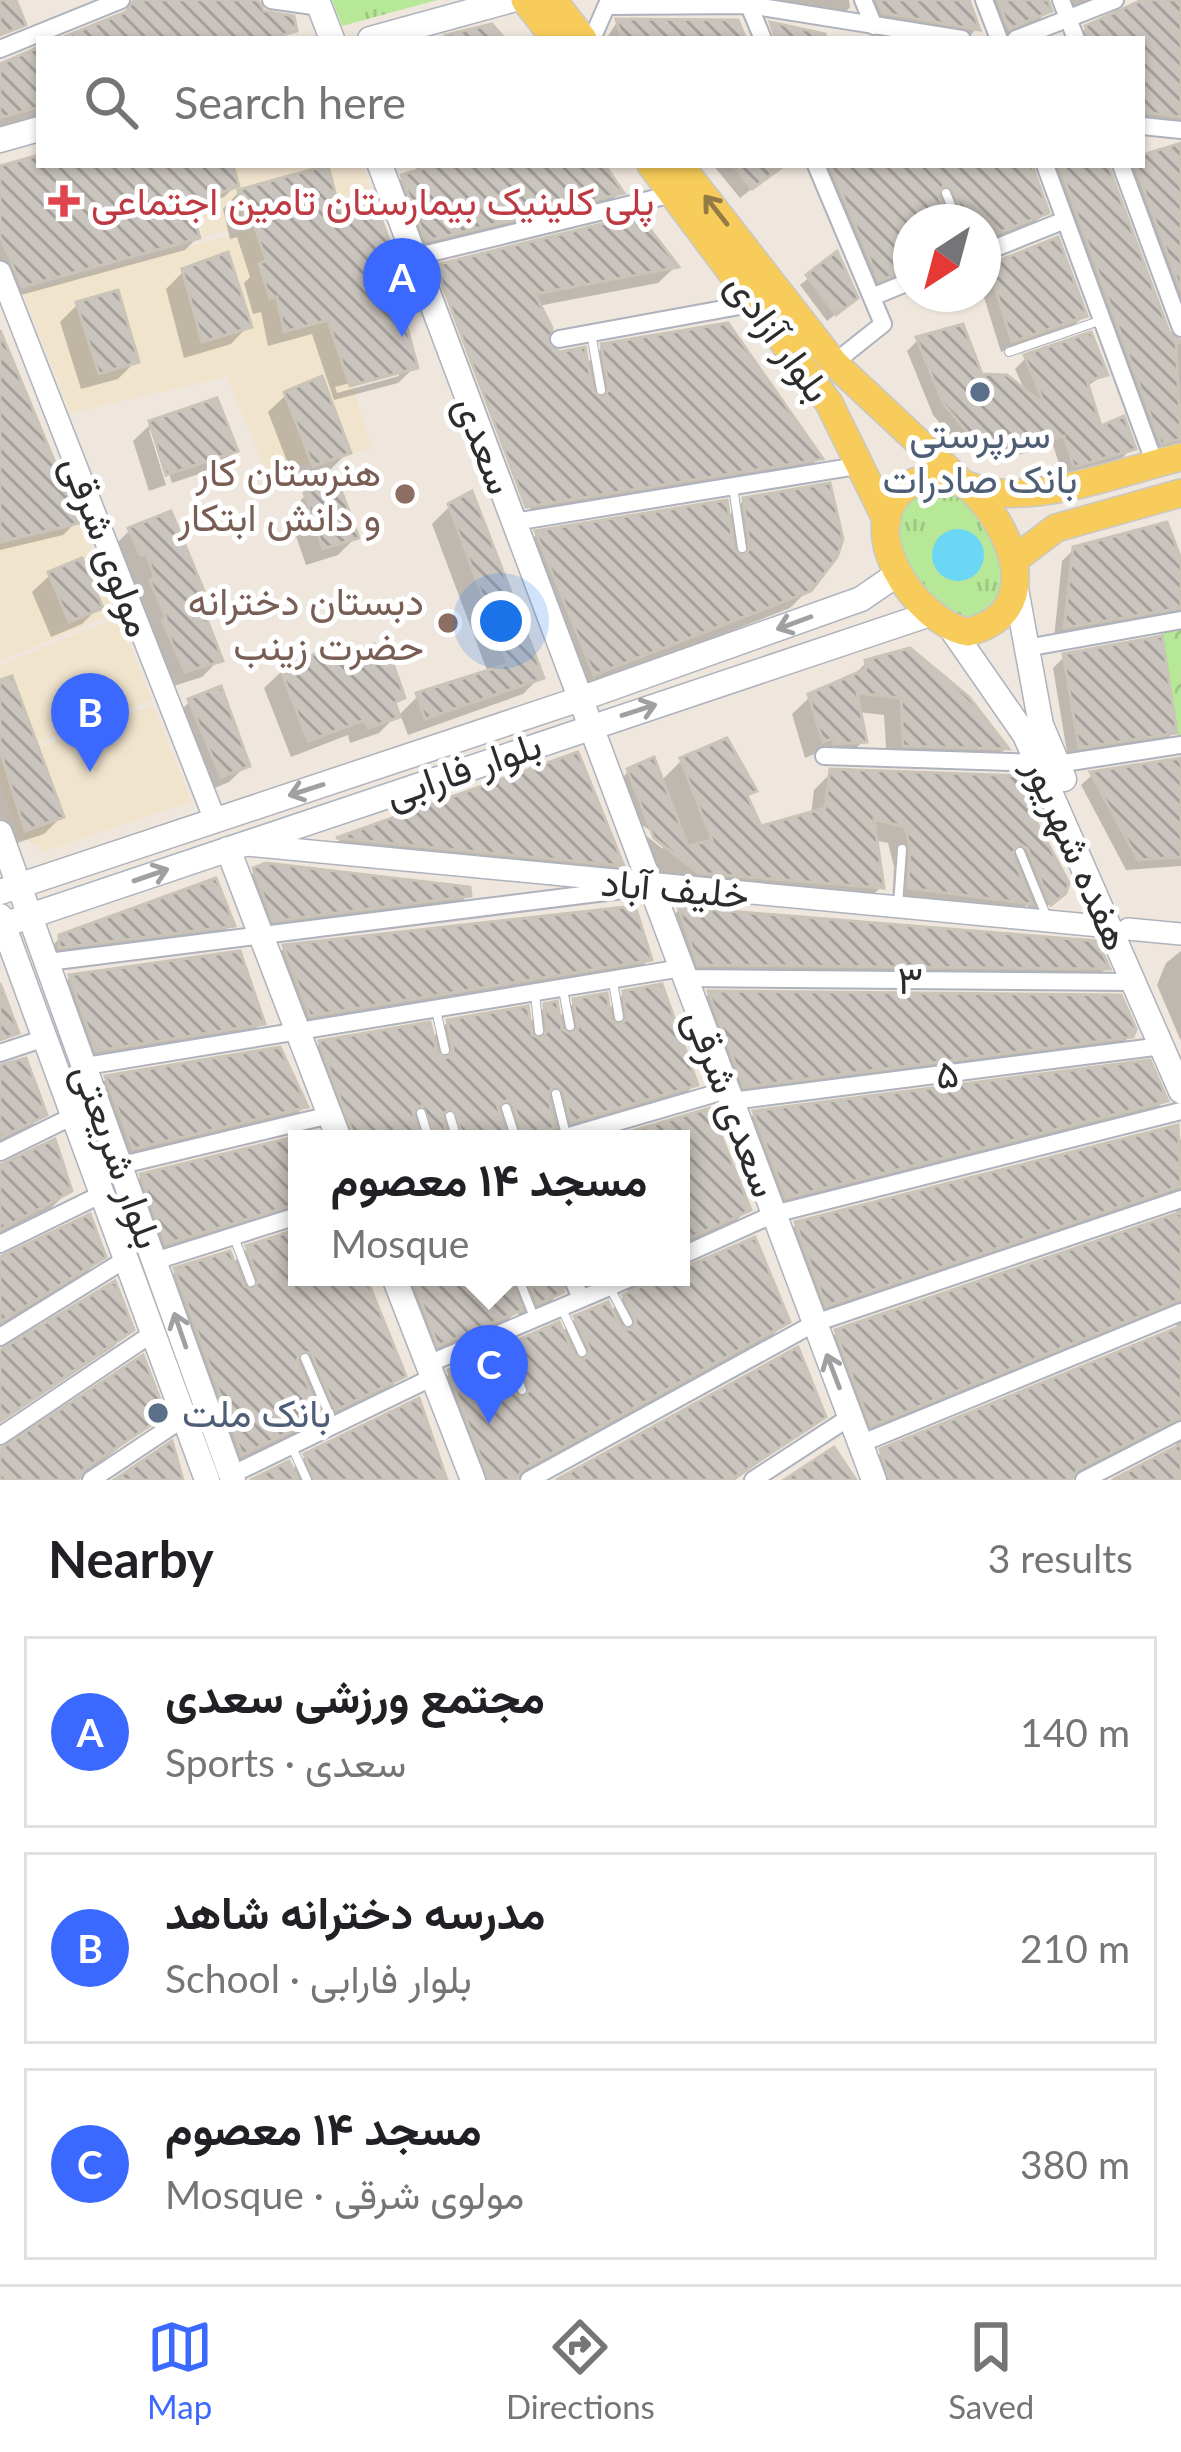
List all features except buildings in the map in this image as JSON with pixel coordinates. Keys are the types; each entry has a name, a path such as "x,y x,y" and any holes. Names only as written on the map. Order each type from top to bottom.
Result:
{"main road":[{"path":"381,36 512,0"},
{"path":"525,0 553,36"},
{"path":"553,0 581,36"},
{"path":"318,3 331,36"},
{"path":"0,140 36,130"},
{"name":"سعدی","path":"386,168 414,257 590,726"},
{"name":"بلوار آزادی","path":"653,168 829,403 887,521"},
{"name":"بلوار آزادی","path":"682,168 842,372 967,487"},
{"path":"829,403 848,424 860,429 869,423 868,408 842,372"},
{"path":"967,487 1002,526 1014,560 1016,589 998,620 968,632 927,615 898,573 887,543 887,521 912,483 939,477 967,487 1046,491 1168,460"},
{"path":"1046,491 1042,516 1056,528"},
{"path":"1014,560 1056,528 1178,502"},
{"name":"بلوار فارابی","path":"10,889 580,699 861,599 898,573"},
{"name":"هفده شهریور","path":"1016,589 1048,764"},
{"path":"861,599 877,612 876,631"},
{"name":"بلوار فارابی","path":"1,922 31,916 927,615"},
{"name":"هفده شهریور","path":"952,629 1048,764 1171,1048 1181,1091"},
{"path":"1012,714 1004,682 1016,673 1026,681 1041,725"},
{"name":"سعدی شرقی","path":"590,726 874,1480"},
{"path":"0,833 23,859 77,866"},
{"path":"0,833 0,854"},
{"name":"بلوار شریعتی","path":"0,833 10,889 31,916 122,1165 224,1478"},
{"path":"234,846 258,932 336,1130"},
{"path":"48,962 56,926 80,899"},
{"name":"بلوار شریعتی","path":"1,922 10,977 45,1038 184,1418 224,1478"},
{"name":"هفده شهریور","path":"1119,928 1134,982 1171,1048"},
{"path":"0,953 10,977"},
{"path":"397,1286 473,1480"}],"street":[{"path":"0,49 122,0"},
{"path":"272,0 318,3"},
{"path":"863,0 880,32"},
{"path":"984,0 998,36"},
{"path":"1061,0 1075,36"},
{"path":"1023,36 1115,0"},
{"path":"593,36 608,3 748,3 880,32 927,36"},
{"path":"748,3 762,36"},
{"path":"1145,127 1181,130"},
{"path":"817,168 883,324 842,372"},
{"path":"1046,168 1102,320 1168,460"},
{"path":"1122,168 1181,328"},
{"path":"414,257 673,194"},
{"path":"1001,246 1065,220"},
{"name":"مولوی شرقی","path":"0,272 215,820"},
{"path":"872,297 893,288"},
{"path":"559,339 756,303"},
{"path":"514,522 863,465"},
{"path":"1026,648 1181,620"},
{"path":"824,756 1048,764 1181,745"},
{"name":"خلیف آباد","path":"234,846 646,874 741,894 1181,934"},
{"path":"48,962 646,874"},
{"name":"۳","path":"297,1031 612,980 683,973 1134,982"},
{"path":"86,1066 297,1031"},
{"path":"0,1053 45,1038"},
{"name":"۵","path":"594,1130 730,1096 1171,1048"},
{"path":"690,1252 774,1214 1181,1111"},
{"path":"122,1165 330,1115"},
{"path":"0,1152 73,1116"},
{"path":"0,1244 102,1194"},
{"path":"529,1480 814,1323 1181,1199"},
{"path":"155,1261 288,1219"},
{"path":"0,1337 126,1259"},
{"path":"576,1286 581,1299"},
{"path":"224,1478 334,1425 499,1334 610,1287"},
{"path":"860,1444 1181,1312"},
{"path":"0,1436 153,1333"},
{"path":"754,1480 850,1417"},
{"path":"92,1480 184,1418"},
{"path":"1084,1480 1181,1430"}],"lane":[{"path":"946,193 951,204"},
{"path":"1009,352 1102,320"},
{"path":"591,333 601,390"},
{"path":"733,486 742,548"},
{"path":"898,907 902,849"},
{"path":"1020,852 1049,921"},
{"path":"612,980 620,1017"},
{"path":"562,988 570,1026"},
{"path":"535,993 539,1031"},
{"path":"436,1009 445,1050"},
{"path":"556,1094 561,1130"},
{"path":"506,1108 513,1130"},
{"path":"421,1113 426,1130"},
{"path":"450,1116 454,1130"},
{"path":"234,1236 251,1282"},
{"path":"522,1286 535,1318"},
{"path":"610,1287 628,1322"},
{"path":"561,1307 582,1352"},
{"path":"499,1334 522,1390"},
{"path":"305,1358 334,1425"},
{"path":"291,1446 307,1480"}],"shaded area":[{"path":"183,168 362,168 371,188 203,237"},
{"path":"305,215 371,448 267,474 227,377 70,413 22,292"},
{"path":"80,525 116,613 0,661 0,544"},
{"path":"118,617 152,700 0,756 0,665"},
{"path":"153,705 192,802 44,852 18,833 0,783 0,762"}],"green space":[{"path":"332,0 437,0 342,26"},
{"path":"955,484 1010,560 994,616 943,621 890,534 904,497","holes":["965,531 980,543 981,567 970,578 953,581"]},
{"path":"1181,626 1181,739 1178,739 1161,630"}],"water":[{"path":"958,529 976,537 984,555 976,573 958,581 940,573 932,555 940,537"}],"place":[{"name":"پلی کلینیک بیمارستان تامین اجتماعی","path":"64,201"},
{"name":"مجتمع ورزشی سعدی","path":"402,337"},
{"name":"سرپرستی بانک صادرات","path":"980,392"},
{"name":"هنرستان کار و دانش ابتکار","path":"405,494"},
{"name":"دبستان دخترانه حضرت زینب","path":"448,623"},
{"name":"مدرسه دخترانه شاهد","path":"90,772"},
{"name":"بانک ملت","path":"158,1413"},
{"name":"مسجد ۱۴ معصوم","path":"489,1424"}]}
